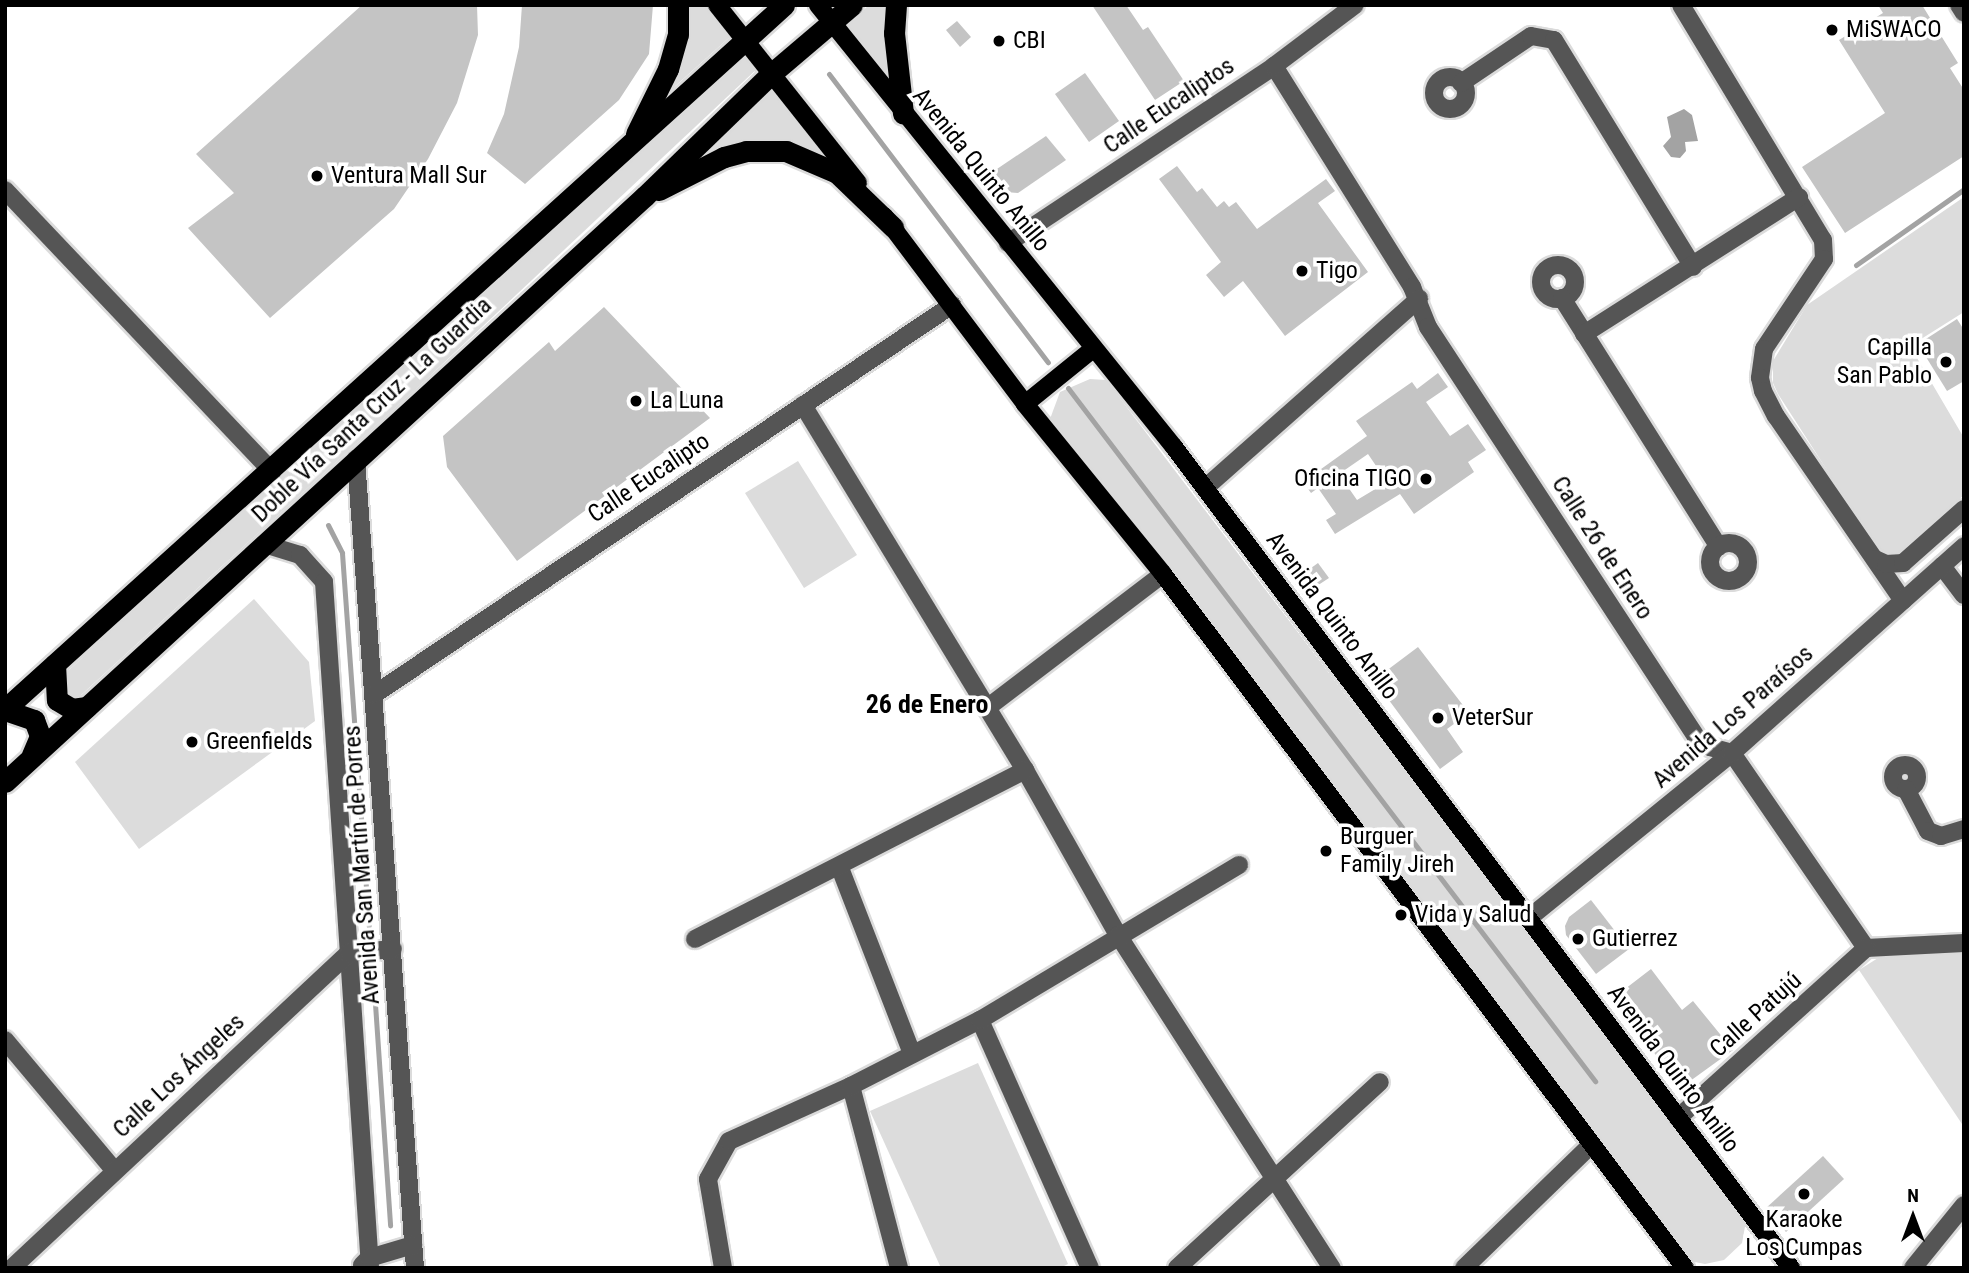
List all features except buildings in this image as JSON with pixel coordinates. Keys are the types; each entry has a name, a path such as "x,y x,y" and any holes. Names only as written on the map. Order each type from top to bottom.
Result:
{"highway":[{"path":"626,151 668,69 678,34 678,5"},
{"name":"Doble Vía Santa Cruz - La Guardia","path":"5,709 746,43 784,5"},
{"name":"Doble Vía Santa Cruz - La Guardia","path":"5,782 645,196 771,74 852,5"},
{"path":"896,5 894,33 903,113"},
{"path":"645,196 724,157 746,151 786,151 837,173 893,227"},
{"path":"55,664 57,700 72,709 87,707"},
{"path":"5,709 34,720 40,736 29,760"}],"main road":[{"path":"717,5 893,227 1025,404 1163,574 1590,1146 1685,1268"},
{"name":"Avenida Quinto Anillo","path":"818,5 1205,488 1791,1268"},
{"path":"1025,404 1093,349"}],"street":[{"name":"Calle Eucaliptos","path":"1008,243 1274,65 1354,5"},
{"path":"1681,5 1823,240 1824,259 1764,349 1760,378 1776,416 1903,601"},
{"path":"1959,5 1964,13"},
{"path":"1461,83 1531,36 1554,40 1693,267"},
{"name":"Calle 26 de Enero","path":"1274,65 1419,299 1428,327 1696,737 1710,747 1731,753"},
{"path":"5,190 272,471"},
{"path":"1584,334 1799,197"},
{"path":"1562,298 1719,547"},
{"path":"1205,488 1419,299"},
{"name":"Calle Eucalipto","path":"375,694 952,305"},
{"path":"803,405 1025,770 1118,935 1332,1268"},
{"name":"Avenida San Martín de Porres","path":"356,459 415,1268"},
{"path":"1875,559 1886,564 1903,563 1964,509"},
{"name":"Avenida San Martín de Porres","path":"264,544 300,555 324,582 349,953 366,1265"},
{"name":"Avenida Los Paraísos","path":"1528,918 1731,753 1964,546"},
{"path":"1942,566 1964,595"},
{"path":"987,708 1163,574"},
{"path":"1731,753 1866,948 1964,943"},
{"path":"695,939 839,868 1025,770"},
{"path":"1906,789 1928,831 1941,836 1964,829"},
{"path":"723,1268 708,1179 716,1158 729,1141 851,1086 980,1020 1239,865"},
{"path":"839,868 912,1054"},
{"name":"Calle Patujú","path":"1678,1118 1866,948"},
{"path":"349,953 393,949"},
{"name":"Calle Los Ángeles","path":"12,1268 349,953"},
{"path":"980,1020 1090,1268"},
{"path":"5,1040 114,1170"},
{"path":"1177,1268 1277,1182 1380,1082"},
{"path":"851,1086 899,1268"},
{"path":"1464,1268 1590,1146"},
{"path":"1913,1268 1964,1205"},
{"path":"366,1265 413,1245"}],"shaded area":[{"path":"686,5 707,5 732,35 662,98"},
{"path":"869,5 890,5 893,90 842,29"},
{"path":"749,54 759,67 418,387 80,696 71,698 61,692 67,672 269,483"},
{"path":"773,88 849,178 775,142 735,144 693,161"},
{"path":"1684,109 1692,115 1698,141 1685,142 1686,151 1680,158 1671,157 1663,146 1671,137 1667,117"},
{"path":"1964,197 1964,312 1910,346 1964,438 1964,495 1903,554 1890,556 1878,549 1778,394 1773,383 1773,361 1807,305"},
{"path":"1090,379 1106,380 1746,1221 1742,1243 1724,1260 1705,1264 1690,1261 1050,419 1060,392"},
{"path":"798,461 857,555 804,588 745,493"},
{"name":"Greenfields","path":"254,599 309,662 315,721 139,849 75,762"},
{"path":"1964,952 1964,1127 1859,970 1878,958"},
{"path":"978,1063 1068,1264 1060,1268 941,1268 870,1111"}],"waterway":[{"path":"829,74 1048,362"},
{"path":"1856,265 1964,189"},
{"path":"1068,388 1595,1081"},
{"path":"328,525 342,553 369,926"},
{"path":"374,989 390,1225"}],"place":[{"name":"MiSWACO","path":"1832,30"},
{"name":"CBI","path":"999,41"},
{"name":"Ventura Mall Sur","path":"317,176"},
{"name":"Tigo","path":"1302,271"},
{"name":"Capilla San Pablo","path":"1946,362"},
{"name":"La Luna","path":"636,401"},
{"name":"Oficina TIGO","path":"1426,479"},
{"name":"VeterSur","path":"1438,718"},
{"name":"Greenfields","path":"192,742"},
{"name":"Burguer Family Jireh","path":"1326,851"},
{"name":"Vida y Salud","path":"1401,915"},
{"name":"Gutierrez","path":"1578,939"},
{"name":"Karaoke Los Cumpas","path":"1804,1194"}],"district":[{"name":"26 de Enero","path":"927,705"}]}
